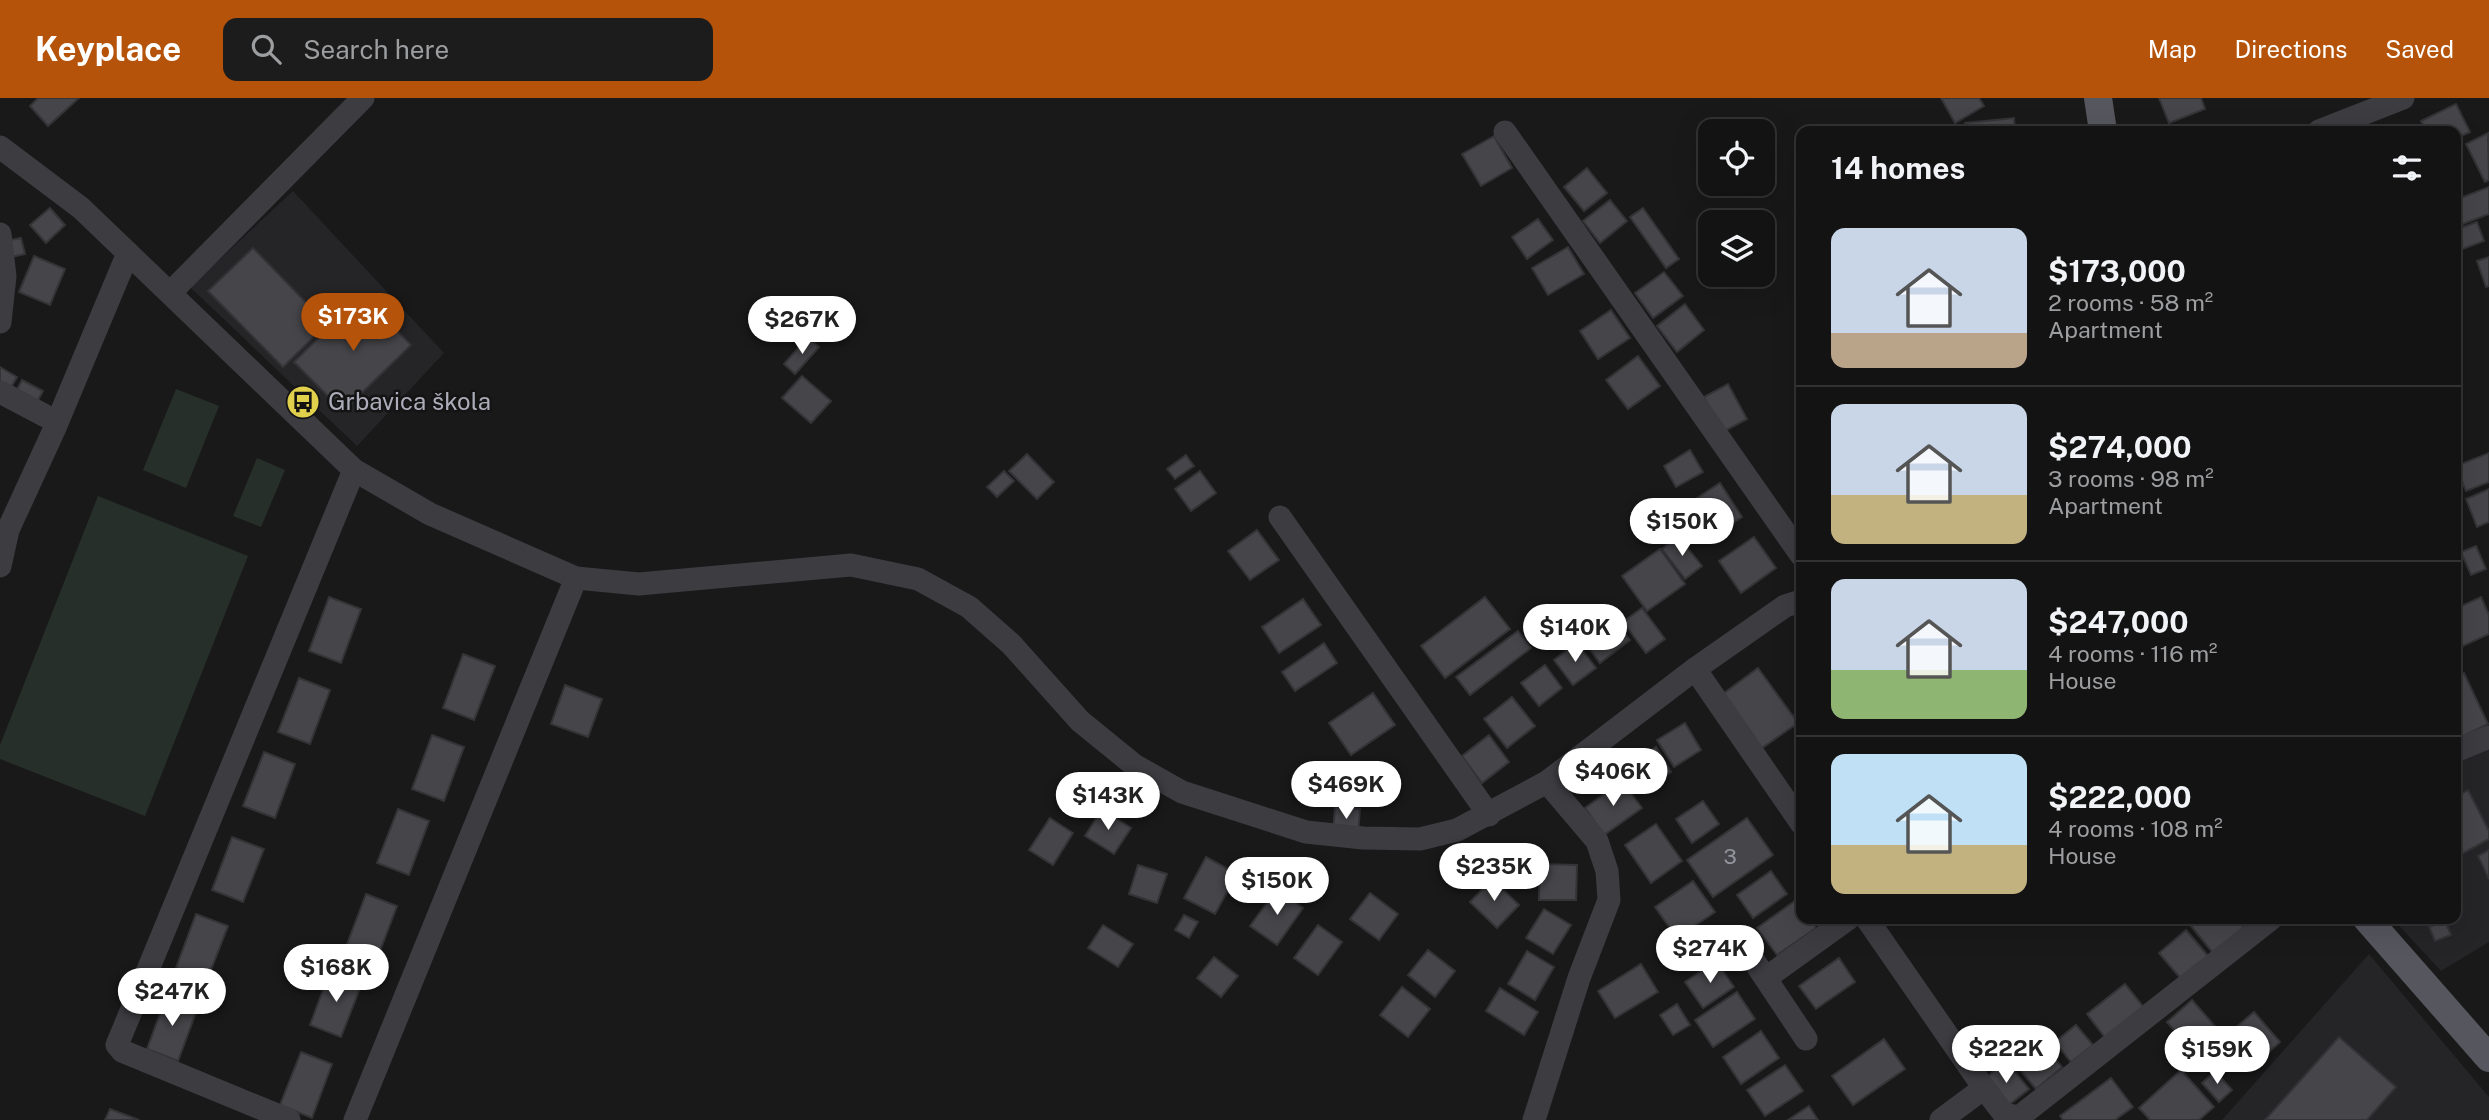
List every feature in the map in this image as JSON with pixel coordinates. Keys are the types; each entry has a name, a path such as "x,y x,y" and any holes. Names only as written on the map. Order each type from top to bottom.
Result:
{"main road":[{"path":"2098,98 2102,126"},
{"path":"2371,924 2489,1058"}],"street":[{"path":"170,293 363,98"},
{"path":"2332,126 2403,98"},
{"path":"1505,132 1796,548"},
{"path":"0,147 81,208 354,470 430,513 576,578 639,584 850,565 918,579 969,607 1010,644 1080,721 1134,765 1182,792 1306,832 1363,838 1420,839 1457,830 1547,782 1695,669 1785,606 1796,603"},
{"path":"0,234 5,276 0,322"},
{"path":"0,566 8,530 128,253"},
{"path":"0,392 57,422"},
{"path":"289,1120 121,1051 117,1045 354,470"},
{"path":"1280,517 1489,814"},
{"path":"355,1120 576,578"},
{"path":"1695,669 1796,815"},
{"path":"2461,749 2489,737"},
{"path":"1534,1120 1578,978 1609,900 1607,871 1597,841 1547,782"},
{"path":"1766,978 1842,924"},
{"path":"1870,924 2004,1114 2019,1117 2265,924"},
{"path":"1740,940 1806,1039"},
{"path":"1941,1120 1984,1088"}],"shaded area":[{"path":"293,191 444,353 357,446 190,287"},
{"path":"176,389 219,406 186,488 143,470"},
{"path":"257,458 285,470 261,527 233,516"},
{"path":"98,496 248,556 145,816 0,759 0,745"},
{"path":"2489,740 2489,942 2441,971 2398,924 2461,924 2461,751"},
{"path":"2369,954 2489,1097 2489,1120 2222,1120"}],"building":[{"path":"38,98 79,98 48,126 30,106"},
{"path":"1941,98 1979,98 1984,106 1955,123"},
{"path":"2159,98 2201,98 2205,109 2169,123"},
{"path":"2456,104 2470,132 2461,136 2461,126 2424,126 2421,121"},
{"path":"2014,118 2015,126 1965,126 1965,123"},
{"path":"2488,133 2489,180 2485,182 2466,144"},
{"path":"1494,136 1512,168 1481,186 1462,154"},
{"path":"1587,168 1607,193 1584,211 1564,187"},
{"path":"2489,187 2489,214 2461,225 2461,198"},
{"path":"1610,200 1627,221 1600,243 1583,221"},
{"path":"50,208 65,225 46,243 30,225"},
{"path":"1643,208 1679,259 1666,268 1630,217"},
{"path":"1538,219 1553,240 1527,259 1512,237"},
{"path":"2477,222 2484,241 2461,250 2461,228"},
{"path":"21,238 25,254 8,258 5,241"},
{"path":"1568,247 1584,274 1548,295 1532,268"},
{"path":"253,248 327,324 283,367 208,291"},
{"path":"34,256 65,269 50,305 19,292"},
{"path":"2489,257 2489,286 2486,287 2477,261"},
{"path":"1664,272 1683,296 1653,318 1635,293"},
{"path":"362,295 411,345 343,411 294,362"},
{"path":"1685,304 1704,330 1677,352 1657,326"},
{"path":"1611,310 1630,338 1598,359 1580,331"},
{"path":"808,337 819,347 795,374 784,364"},
{"path":"1638,356 1660,386 1628,409 1606,380"},
{"path":"0,367 17,377 9,391 0,386"},
{"path":"802,376 831,401 811,423 782,398"},
{"path":"22,380 43,391 36,404 15,393"},
{"path":"1728,384 1747,419 1723,432 1704,397"},
{"path":"1690,450 1703,472 1676,487 1664,466"},
{"path":"2489,453 2489,482 2466,491 2461,478 2461,464"},
{"path":"1027,454 1054,482 1037,499 1009,471"},
{"path":"1186,455 1194,466 1175,479 1167,469"},
{"path":"1004,471 1014,481 997,497 987,487"},
{"path":"1200,471 1216,493 1191,511 1175,489"},
{"path":"1720,483 1742,517 1705,542 1682,508"},
{"path":"2489,489 2489,522 2477,527 2466,499"},
{"path":"1257,530 1279,560 1250,580 1228,551"},
{"path":"1678,536 1702,566 1685,579 1662,549"},
{"path":"1754,537 1776,568 1741,593 1719,561"},
{"path":"2476,546 2486,569 2471,575 2461,552"},
{"path":"1660,549 1685,584 1647,611 1622,576"},
{"path":"329,597 361,609 341,663 309,651"},
{"path":"1485,597 1510,629 1445,678 1421,646"},
{"path":"2481,597 2489,615 2489,634 2463,646 2461,642 2461,606"},
{"path":"1303,599 1321,625 1279,653 1262,627"},
{"path":"1642,608 1665,639 1646,653 1623,622"},
{"path":"1610,614 1630,640 1600,663 1580,636"},
{"path":"1518,631 1531,648 1470,695 1456,677"},
{"path":"1324,643 1337,663 1295,691 1282,672"},
{"path":"1577,643 1596,668 1573,685 1554,660"},
{"path":"463,654 495,666 474,720 443,708"},
{"path":"1545,665 1562,688 1539,706 1521,683"},
{"path":"1758,668 1796,720 1796,724 1759,750 1720,696"},
{"path":"2464,673 2488,724 2461,738 2461,675"},
{"path":"299,678 330,690 310,744 278,732"},
{"path":"565,685 602,699 588,737 551,724"},
{"path":"1373,693 1395,725 1351,755 1329,723"},
{"path":"1512,697 1535,726 1507,748 1484,719"},
{"path":"1685,723 1701,750 1674,767 1657,740"},
{"path":"432,735 464,747 444,801 412,789"},
{"path":"1489,735 1509,762 1482,783 1462,756"},
{"path":"1656,747 1671,772 1646,787 1631,763"},
{"path":"264,752 295,764 275,818 243,806"},
{"path":"1622,781 1642,808 1604,835 1585,808"},
{"path":"2468,790 2489,831 2489,839 2461,854 2461,794"},
{"path":"1703,801 1719,824 1692,843 1676,819"},
{"path":"1335,807 1360,809 1358,835 1333,833"},
{"path":"398,809 429,821 409,875 377,863"},
{"path":"1102,809 1131,828 1114,854 1085,836"},
{"path":"1050,818 1073,833 1053,865 1029,850"},
{"path":"1747,818 1773,855 1713,897 1687,860"},
{"path":"1656,824 1682,861 1651,883 1625,845"},
{"path":"232,837 264,849 243,902 212,890"},
{"path":"2489,850 2489,879 2478,856"},
{"path":"1206,857 1237,874 1215,914 1184,898"},
{"path":"1540,864 1577,865 1576,900 1539,900"},
{"path":"1138,865 1167,874 1157,903 1129,894"},
{"path":"1771,871 1787,894 1753,918 1737,895"},
{"path":"1492,879 1519,905 1497,928 1470,902"},
{"path":"1693,881 1715,912 1677,938 1655,907"},
{"path":"1277,889 1303,908 1277,945 1250,926"},
{"path":"1370,893 1398,914 1379,940 1350,919"},
{"path":"366,894 397,906 377,959 346,947"},
{"path":"1796,900 1796,924 1813,924 1816,928 1777,955 1757,928"},
{"path":"1544,909 1571,925 1553,954 1526,938"},
{"path":"196,914 228,926 207,980 176,968"},
{"path":"1184,915 1198,922 1189,938 1175,930"},
{"path":"2189,924 2240,924 2244,928 2213,953"},
{"path":"2446,924 2451,935 2435,941 2429,927"},
{"path":"1103,925 1133,944 1118,967 1088,948"},
{"path":"1318,925 1342,942 1318,975 1294,958"},
{"path":"2186,930 2209,957 2182,980 2159,953"},
{"path":"1428,950 1455,971 1435,997 1408,975"},
{"path":"1527,951 1554,967 1535,1000 1508,984"},
{"path":"1214,957 1238,976 1221,997 1197,978"},
{"path":"1839,958 1855,982 1816,1009 1799,986"},
{"path":"1716,961 1734,987 1703,1008 1685,982"},
{"path":"1641,964 1658,992 1615,1018 1598,991"},
{"path":"330,971 362,983 341,1037 310,1025"},
{"path":"2125,984 2146,1010 2107,1040 2087,1014"},
{"path":"1402,987 1430,1009 1408,1037 1380,1015"},
{"path":"1500,988 1538,1012 1524,1035 1486,1011"},
{"path":"1737,992 1755,1019 1713,1047 1695,1020"},
{"path":"167,995 198,1007 178,1061 147,1049"},
{"path":"2192,1000 2219,1031 2194,1053 2167,1022"},
{"path":"1677,1004 1690,1025 1673,1035 1660,1015"},
{"path":"2254,1012 2280,1042 2248,1071 2221,1040"},
{"path":"2076,1025 2093,1045 2071,1062 2055,1042"},
{"path":"1761,1031 1779,1058 1741,1084 1723,1057"},
{"path":"2339,1037 2396,1087 2367,1120 2265,1120"},
{"path":"1884,1039 1905,1069 1853,1105 1832,1076"},
{"path":"2043,1044 2062,1067 2036,1089 2017,1066"},
{"path":"301,1052 332,1064 312,1118 280,1105"},
{"path":"2006,1061 2029,1089 2005,1108 1982,1081"},
{"path":"1785,1065 1803,1091 1765,1116 1747,1090"},
{"path":"2181,1070 2214,1107 2199,1120 2150,1120 2139,1108"},
{"path":"2215,1071 2232,1090 2219,1102 2202,1083"},
{"path":"2111,1078 2133,1107 2115,1120 2063,1120 2060,1116"},
{"path":"1809,1106 1818,1120 1788,1120"},
{"path":"110,1109 139,1120 105,1120"}],"place":[{"name":"Grbavica škola","path":"303,402"}]}
